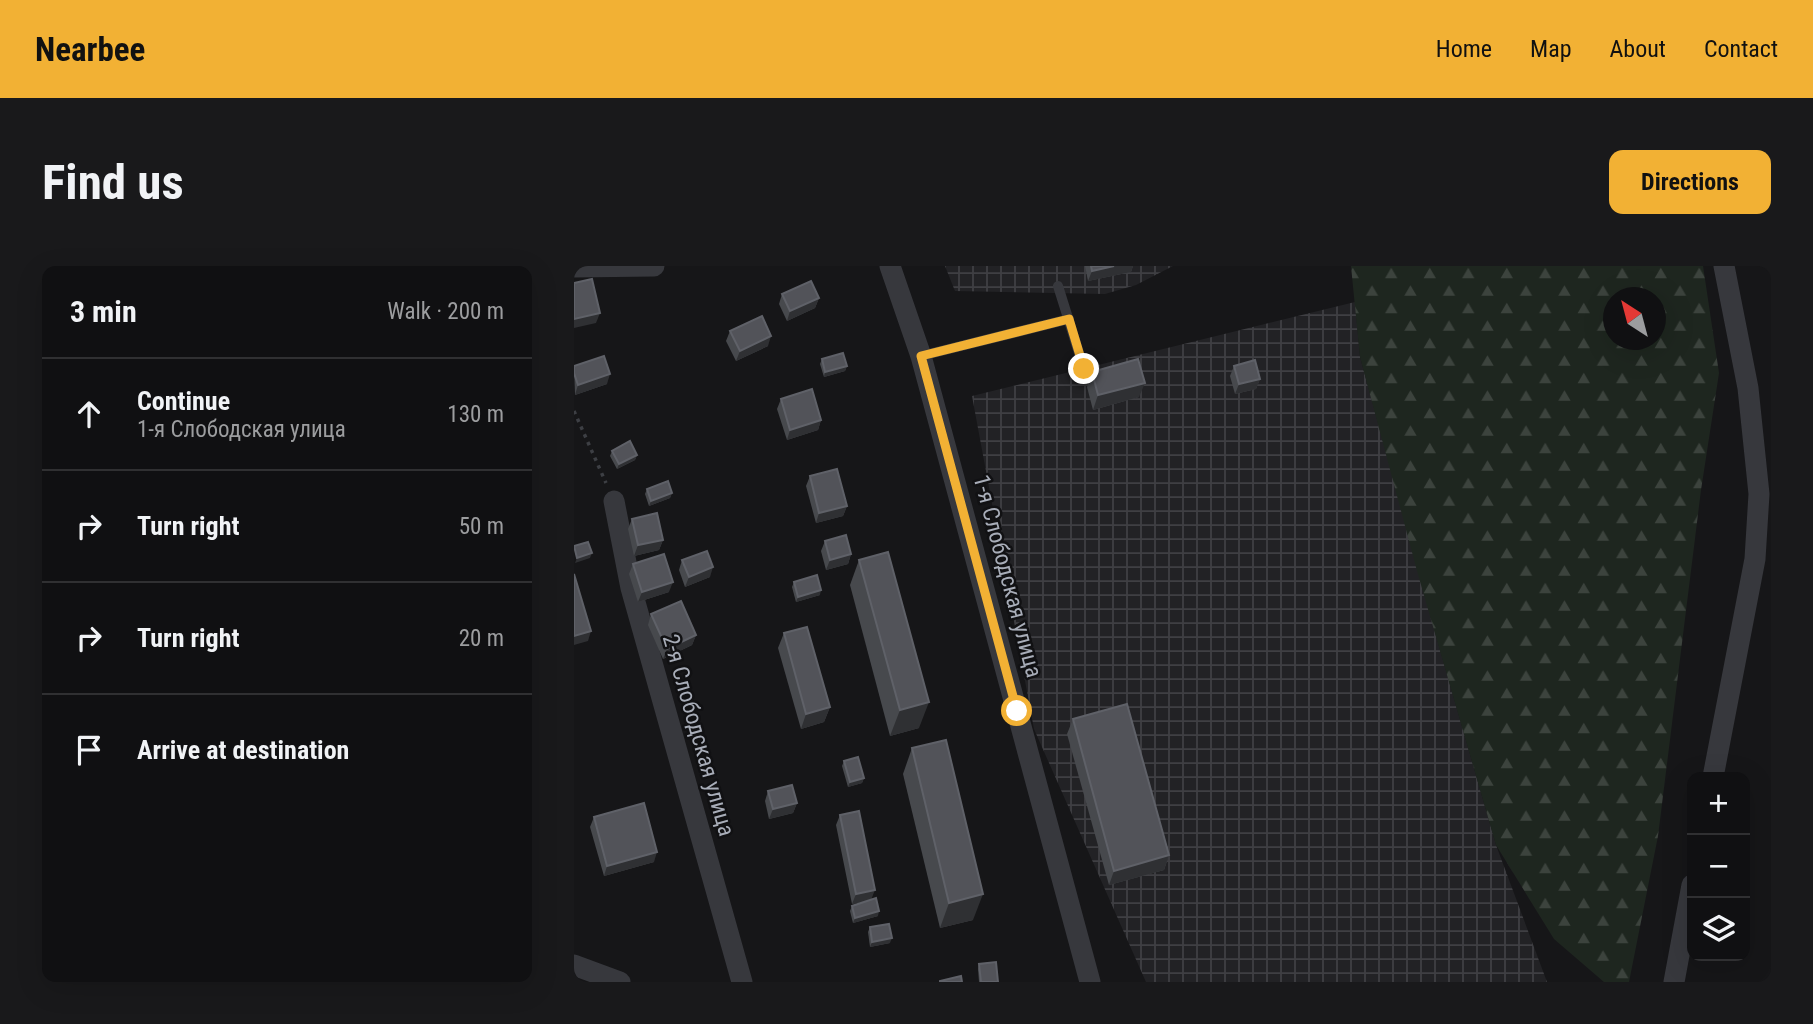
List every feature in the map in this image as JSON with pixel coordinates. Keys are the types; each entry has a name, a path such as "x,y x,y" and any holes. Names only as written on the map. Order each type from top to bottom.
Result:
{"street":[{"path":"574,267 654,266"},
{"name":"1-я Слободская улица","path":"890,266 921,356 1090,982"},
{"path":"1714,772 1755,559 1759,494 1748,387 1724,266"},
{"name":"2-я Слободская улица","path":"614,501 631,588 742,982"},
{"path":"1674,982 1690,898"},
{"path":"574,965 620,982"}],"lane":[{"path":"1058,286 1084,369"},
{"path":"921,356 1069,319"}],"path":[{"path":"574,411 614,501"}],"shaded area":[{"path":"945,266 1173,266 1136,285 1105,294 955,291"},
{"path":"1355,302 1360,357 1436,636 1496,845 1547,982 1146,982 1034,729 972,396"}],"green space":[{"path":"1351,266 1703,266 1719,373 1701,490 1658,836 1629,982 1604,982 1554,939 1496,845 1417,571 1360,357"}],"building":[{"path":"1091,266 1114,266 1092,271"},
{"path":"592,279 600,313 574,319 574,283"},
{"path":"811,281 819,298 790,311 782,294"},
{"path":"762,316 771,336 740,351 730,331"},
{"path":"843,353 847,366 825,372 822,359"},
{"path":"604,356 610,374 578,385 574,366"},
{"path":"1138,359 1145,383 1098,395 1092,372"},
{"path":"1255,360 1260,379 1239,384 1234,366"},
{"path":"812,389 821,420 790,430 781,399"},
{"path":"630,441 637,455 619,464 612,451"},
{"path":"837,469 847,506 819,513 810,476"},
{"path":"668,481 672,493 651,501 647,489"},
{"path":"657,513 663,540 638,545 632,519"},
{"path":"846,535 851,554 830,560 825,541"},
{"path":"588,542 592,553 577,558 574,546"},
{"path":"707,551 713,567 689,577 682,560"},
{"path":"888,552 929,702 900,710 859,560"},
{"path":"664,554 673,582 642,592 633,564"},
{"path":"574,574 591,631 574,636"},
{"path":"817,575 821,590 798,597 794,582"},
{"path":"681,601 696,635 667,649 651,614"},
{"path":"807,627 830,707 806,714 784,633"},
{"path":"1127,704 1169,855 1114,871 1073,719"},
{"path":"946,740 983,894 949,903 912,748"},
{"path":"858,757 864,778 850,782 844,761"},
{"path":"792,785 797,803 773,809 768,791"},
{"path":"644,803 657,852 607,866 594,817"},
{"path":"859,811 875,890 856,894 840,815"},
{"path":"876,898 879,911 855,918 852,906"},
{"path":"889,924 892,938 872,942 870,927"},
{"path":"996,962 998,982 981,982 979,964"},
{"path":"961,976 962,982 940,982 940,981"}],"route":[{"path":"1017,711 921,356 1069,319 1084,369"}]}
